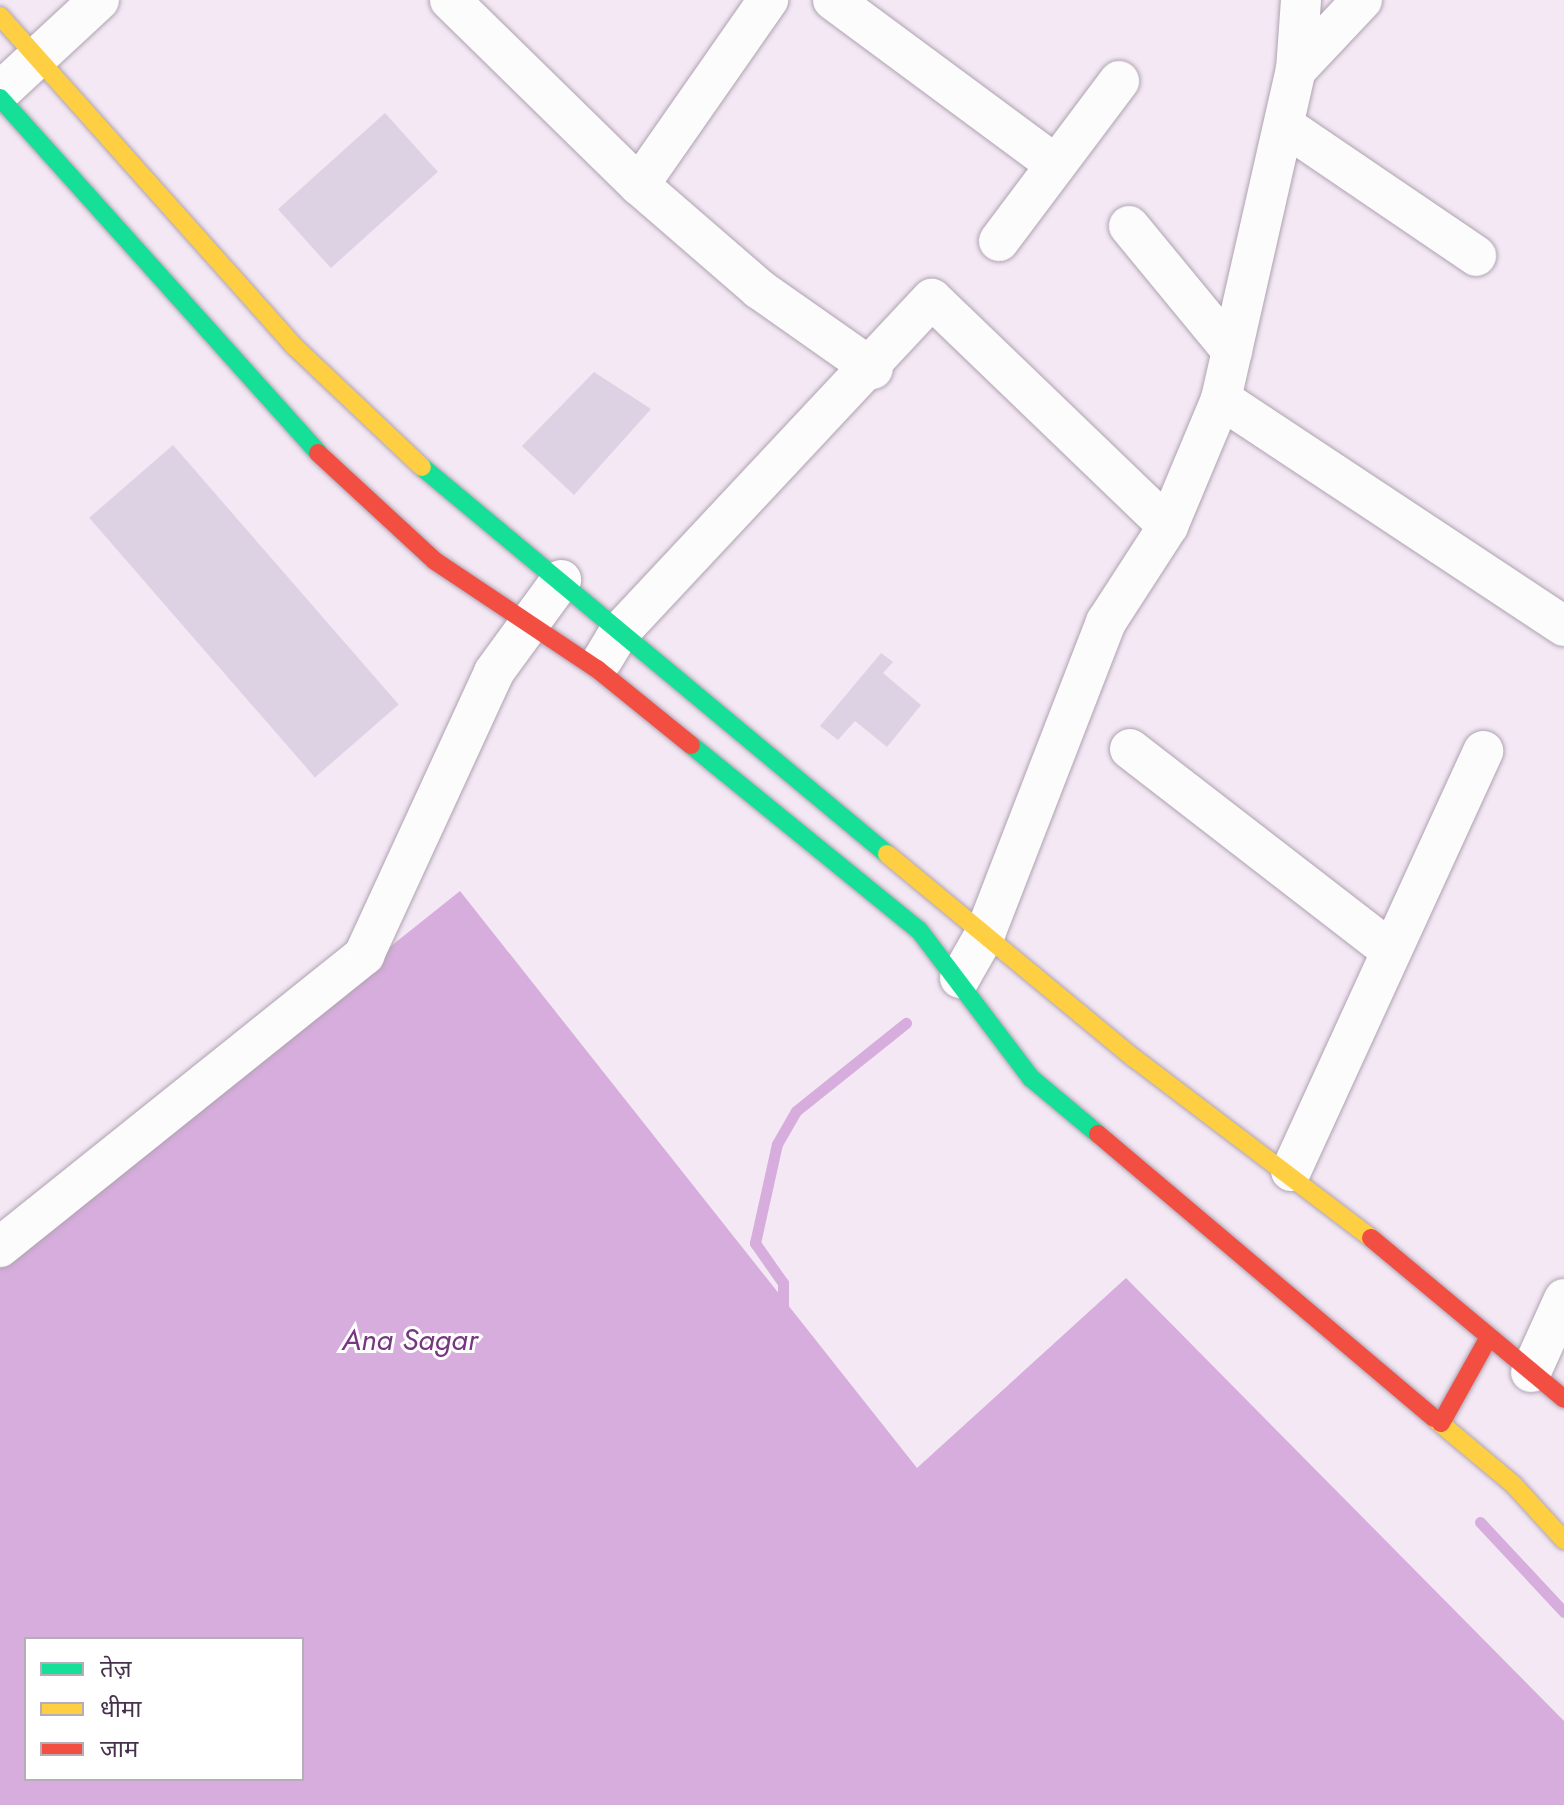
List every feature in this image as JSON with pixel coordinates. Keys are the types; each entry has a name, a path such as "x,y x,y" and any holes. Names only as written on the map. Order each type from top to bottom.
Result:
{"street":[{"path":"0,92 99,0"},
{"path":"450,0 639,185 759,289 873,369"},
{"path":"639,185 768,0"},
{"path":"833,0 1056,165"},
{"path":"960,978 985,934 1106,622 1168,526 1221,399 1285,126 1296,70 1301,0"},
{"path":"1296,70 1362,0"},
{"path":"0,16 294,346 425,470 561,580 618,634 1134,1058 1291,1171 1555,1390"},
{"path":"999,241 1119,81"},
{"path":"0,98 345,483 435,561 597,669 919,930 960,978 1031,1078 1513,1484 1564,1540"},
{"path":"1285,126 1476,256"},
{"path":"1129,226 1232,351"},
{"path":"597,669 618,634 873,369 932,299 1168,526"},
{"path":"1221,399 1564,626"},
{"path":"0,1247 364,955 387,916 460,738 494,672 561,580"},
{"path":"1130,749 1391,951"},
{"path":"1291,1171 1483,751"},
{"path":"1555,1390 1564,1299"},
{"path":"1441,1423 1489,1337"}],"water":[{"name":"Ana Sagar","path":"460,891 917,1468 1126,1278 1564,1721 1564,1805 0,1805 0,1258"}],"building":[{"path":"385,113 438,172 331,268 278,209"},
{"path":"594,372 651,409 574,495 522,446"},
{"path":"173,445 399,705 315,777 89,518"},
{"path":"881,653 893,662 883,673 921,705 887,747 855,721 838,740 820,726"}],"waterway":[{"path":"783,1313 783,1283 755,1243 777,1144 796,1111 906,1023"},
{"path":"1480,1522 1564,1612"}],"traffic: fast":[{"path":"0,98 318,453"},
{"path":"422,467 887,854"},
{"path":"691,745 919,930 1031,1078 1098,1134"}],"traffic: slow":[{"path":"0,16 294,346 422,467"},
{"path":"887,854 1134,1058 1371,1238"},
{"path":"1434,1418 1513,1484 1564,1540"}],"traffic: jam":[{"path":"318,453 435,561 597,669 691,745"},
{"path":"1098,1134 1434,1418"},
{"path":"1371,1238 1564,1399"},
{"path":"1441,1423 1489,1337"}]}
